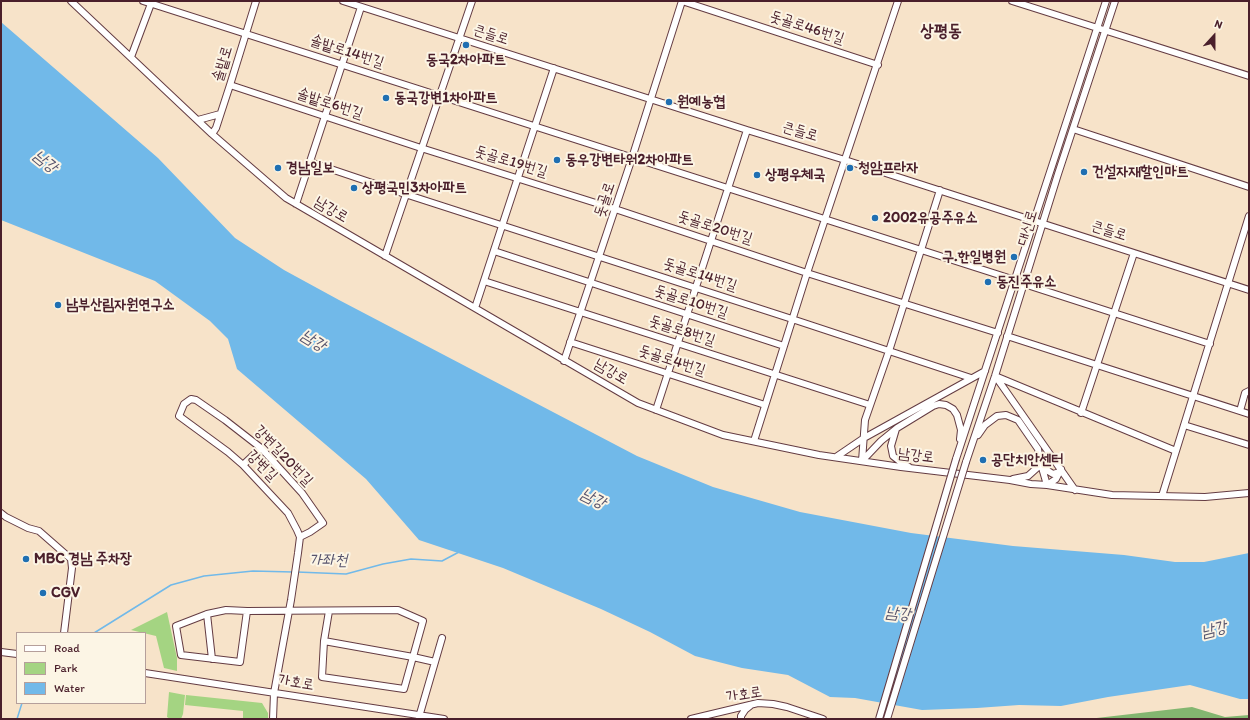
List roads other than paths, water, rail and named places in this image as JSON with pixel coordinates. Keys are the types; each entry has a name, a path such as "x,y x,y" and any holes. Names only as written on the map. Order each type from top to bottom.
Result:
{"street":[{"name":"남강로","path":"71,1 212,134 286,198 638,403 723,435 836,458 1010,480 1112,495 1205,497 1249,493"},
{"name":"솔밭로14번길","path":"143,1 152,2 246,34 1015,280"},
{"name":"솔밭로","path":"212,134 216,128 256,1"},
{"name":"큰들로","path":"343,1 747,130 846,160 1249,290"},
{"path":"385,256 472,1"},
{"name":"돗골로46번길","path":"682,1 878,65"},
{"name":"돗골로","path":"564,361 632,158 682,1"},
{"path":"754,441 807,273 878,65 898,1"},
{"path":"1012,1 1249,76"},
{"name":"대신로","path":"887,719 966,462 995,376 1073,129 1102,29 1106,1"},
{"name":"대신로","path":"879,719 956,459 1035,221 1051,166 1102,29 1115,1"},
{"path":"131,58 152,2"},
{"path":"296,204 361,7"},
{"path":"475,308 554,68"},
{"name":"솔밭로6번길","path":"230,85 421,148"},
{"path":"198,120 220,114"},
{"path":"1073,129 1249,188"},
{"path":"656,410 747,130"},
{"name":"돗골로19번길","path":"421,148 615,209"},
{"name":"돗골로14번길","path":"310,162 971,378"},
{"path":"862,461 865,420 889,351 940,190"},
{"name":"돗골로20번길","path":"615,209 807,273 998,333"},
{"path":"1162,496 1249,216"},
{"name":"돗골로10번길","path":"494,251 784,346"},
{"path":"1081,412 1134,253"},
{"name":"돗골로8번길","path":"484,281 870,405"},
{"path":"1024,284 1210,344"},
{"path":"1007,336 1249,414"},
{"name":"돗골로4번길","path":"570,342 765,405"},
{"path":"836,458 864,438 985,371"},
{"path":"995,376 1176,451"},
{"path":"995,376 1060,471 1075,490"},
{"path":"1240,411 1245,393 1249,391"},
{"name":"강변길20번길","path":"179,416 184,404 190,400 196,400 261,448 302,493 323,523 300,537"},
{"path":"862,461 881,441 897,428 933,406 940,404 946,405 953,409 957,415 960,422 960,448"},
{"path":"972,447 980,432 988,422 997,416 1006,415 1018,420 1038,449 1047,485 1056,479 1060,471"},
{"name":"강변길","path":"179,416 228,452 243,465 288,513 300,537"},
{"path":"1184,425 1249,445"},
{"path":"897,428 891,446 893,456 912,468"},
{"path":"243,465 261,448"},
{"path":"1040,460 1048,471 1053,474 1060,471"},
{"path":"1010,480 1028,476 1038,467 1040,460"},
{"path":"1,513 28,528 39,531 71,559 72,568 64,632"},
{"path":"273,719 274,693 291,600 300,537"},
{"path":"247,611 240,662 181,655 176,626 207,614 226,610 398,610 423,621 404,689 322,677 324,641 329,611"},
{"path":"207,614 212,659"},
{"path":"419,717 442,638"},
{"path":"324,641 435,662"},
{"path":"1,652 16,654"},
{"name":"가호로","path":"146,673 419,717 444,719"},
{"path":"741,719 741,716 745,710 752,704"},
{"name":"가호로","path":"691,719 752,704 773,704 823,719"}],"water":[{"name":"남강","path":"1,22 158,158 235,238 284,270 339,300 637,456 713,487 800,512 911,533 1013,546 1124,555 1175,562 1204,562 1249,553 1249,699 1240,699 1190,685 1108,697 1061,706 1019,705 922,710 855,698 830,697 788,675 742,668 695,656 650,632 601,609 503,568 419,540 366,479 237,369 228,339 210,321 155,281 1,220"}],"waterway":[{"name":"가좌천","path":"297,572 346,574 383,564 411,559 442,561 459,552"},
{"name":"가좌천","path":"96,632 171,585 204,576 253,571 293,572"},
{"name":"가좌천","path":"17,719 22,704"}],"place":[{"name":"동국2차아파트","path":"466,45"},
{"name":"동국강변1차아파트","path":"386,98"},
{"name":"원예농협","path":"669,102"},
{"name":"동우강변타워2차아파트","path":"557,160"},
{"name":"경남일보","path":"278,168"},
{"name":"청암프라자","path":"850,168"},
{"name":"건설자재할인마트","path":"1084,172"},
{"name":"상평우체국","path":"757,175"},
{"name":"상평국민3차아파트","path":"354,188"},
{"name":"2002유공주유소","path":"875,218"},
{"name":"구.한일병원","path":"1014,257"},
{"name":"동진주유소","path":"988,282"},
{"name":"남부산림자원연구소","path":"58,305"},
{"name":"공단치안센터","path":"983,460"},
{"name":"MBC 경남 주차장","path":"26,559"},
{"name":"CGV","path":"43,593"}],"district":[{"name":"상평동","path":"941,32"}]}
